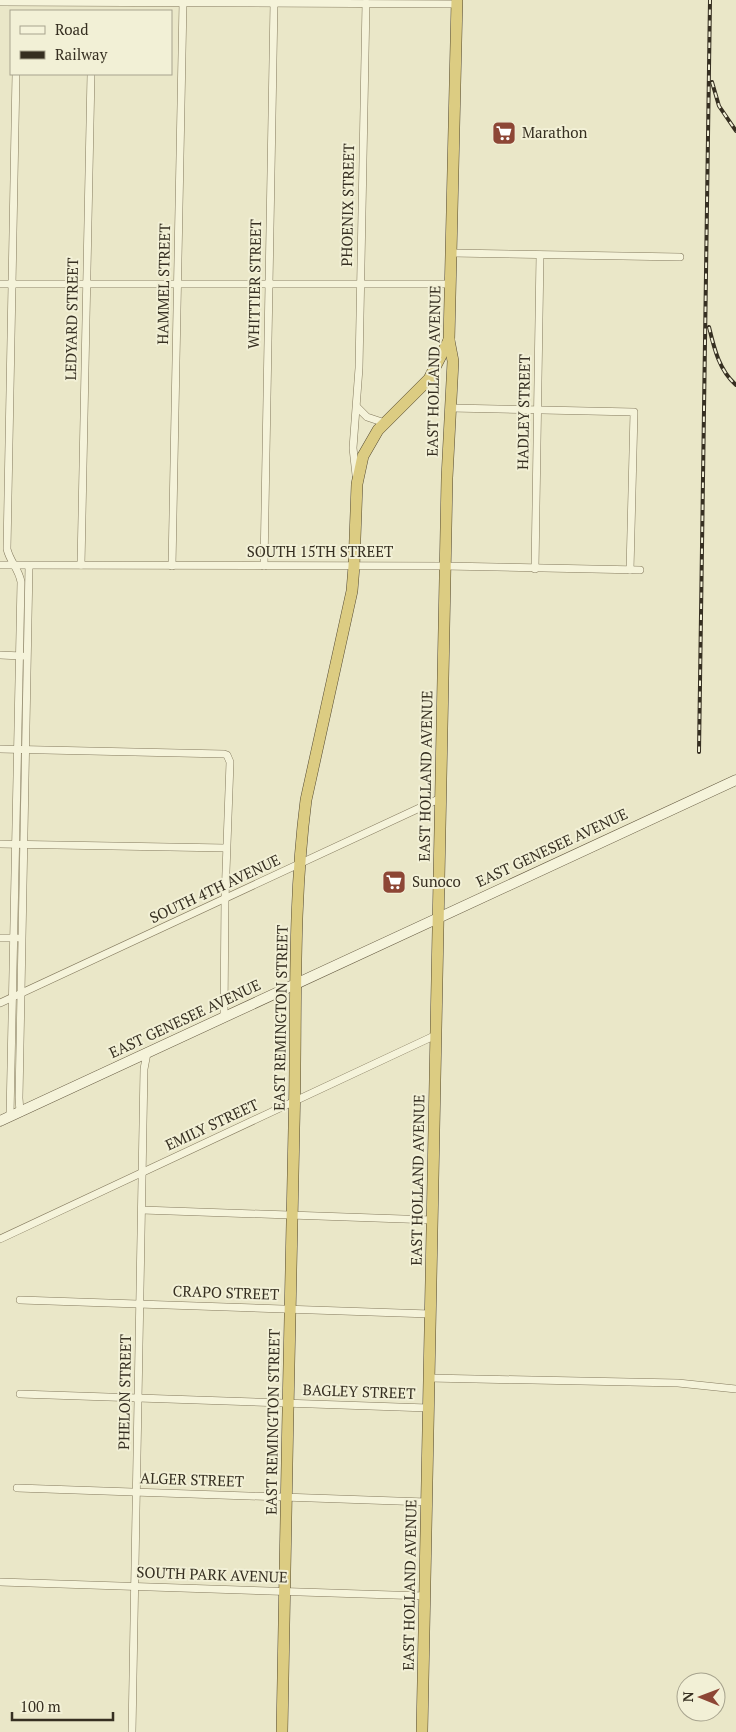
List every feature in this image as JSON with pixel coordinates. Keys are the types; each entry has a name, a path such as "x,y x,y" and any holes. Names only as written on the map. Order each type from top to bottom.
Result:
{"highway":[{"name":"EAST HOLLAND AVENUE","path":"422,1732 445,566 452,361 449,340 457,2"},
{"name":"EAST REMINGTON STREET","path":"282,1732 295,1102 295,984 299,865 306,800 352,592 357,484 360,465 367,447 385,423 430,379 449,340"}],"main road":[{"name":"EAST GENESEE AVENUE","path":"0,1121 736,780"}],"street":[{"path":"0,2 366,4 457,2"},
{"path":"17,2 17,10"},
{"path":"92,2 92,10"},
{"name":"HAMMEL STREET","path":"172,566 183,2"},
{"name":"WHITTIER STREET","path":"264,566 274,3"},
{"name":"PHOENIX STREET","path":"357,484 353,448 357,407 366,4"},
{"path":"16,75 7,549 9,558 20,574 23,656"},
{"name":"LEDYARD STREET","path":"81,565 91,75"},
{"path":"452,253 680,257"},
{"name":"HADLEY STREET","path":"535,569 540,255"},
{"path":"0,284 451,284"},
{"path":"357,407 367,417 385,423"},
{"path":"451,408 634,412 630,570"},
{"name":"SOUTH 15TH STREET","path":"0,565 445,566 640,570"},
{"path":"15,1114 12,998 15,844 29,566"},
{"path":"0,655 23,656"},
{"path":"0,749 227,755 230,762 226,848 224,1017"},
{"path":"15,1114 19,1098 22,938 21,749"},
{"name":"SOUTH 4TH AVENUE","path":"0,1003 441,798"},
{"path":"0,844 226,848"},
{"path":"0,938 22,938"},
{"name":"EMILY STREET","path":"0,1239 436,1035"},
{"name":"PHELON STREET","path":"132,1732 144,1069 147,1053"},
{"path":"142,1210 432,1220"},
{"name":"CRAPO STREET","path":"20,1300 430,1314"},
{"name":"BAGLEY STREET","path":"429,1378 678,1382 736,1389"},
{"name":"BAGLEY STREET","path":"20,1394 428,1408"},
{"name":"ALGER STREET","path":"17,1488 426,1502"},
{"name":"SOUTH PARK AVENUE","path":"0,1582 424,1596"}],"railway":[{"path":"699,752 710,0"},
{"path":"712,82 719,106 736,131"},
{"path":"709,327 721,366 736,385"}],"place":[{"name":"Marathon","path":"504,133"},
{"name":"Sunoco","path":"394,882"}]}
